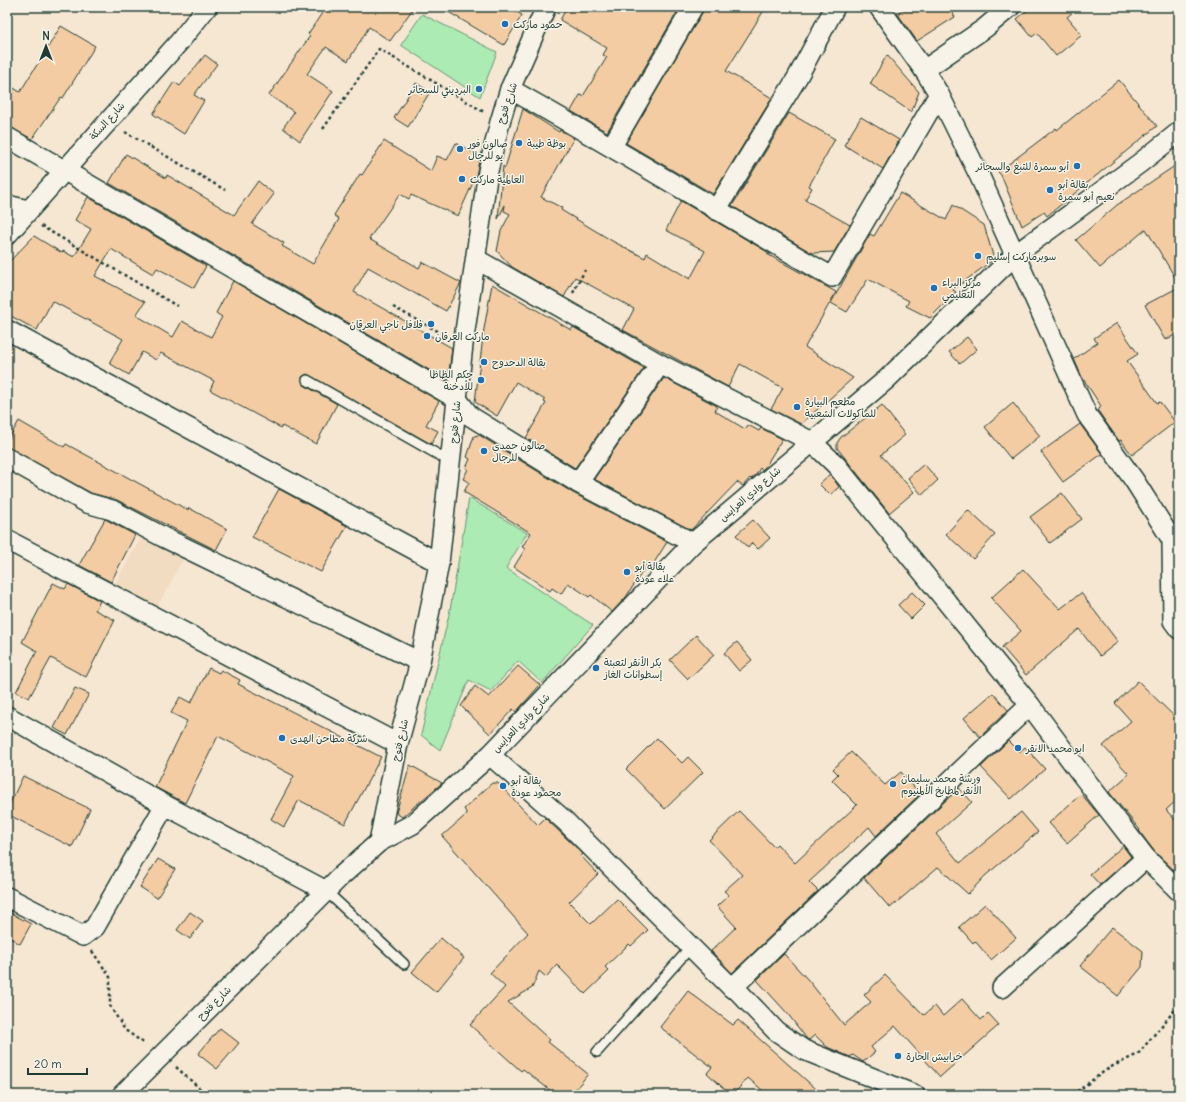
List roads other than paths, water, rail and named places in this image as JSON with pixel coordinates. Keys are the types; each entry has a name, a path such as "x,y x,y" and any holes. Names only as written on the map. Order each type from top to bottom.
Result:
{"street":[{"name":"شارع السكة","path":"7,235 107,121 180,41 207,7"},
{"name":"شارع فتوح","path":"379,842 398,744 420,662 439,563 463,345 488,171 500,122 510,90 546,7"},
{"path":"612,146 693,7"},
{"path":"716,210 797,78 835,7"},
{"path":"879,7 924,70 939,94 1016,254 1087,415 1134,480 1172,540 1173,621 1179,629"},
{"path":"924,70 985,28 1010,7"},
{"path":"510,90 612,146 716,210 832,277 939,94"},
{"name":"شارع وادي العرايس","path":"340,877 379,842 413,824 490,755 693,543 888,379 1016,254 1140,163 1179,132"},
{"path":"7,137 457,399 470,416 578,483 693,543"},
{"path":"7,205 25,213"},
{"path":"476,259 660,364 812,442 836,465 1030,705 1146,858 1179,891"},
{"path":"7,330 439,563"},
{"path":"578,483 660,364"},
{"path":"7,458 87,503 112,510 163,537 420,662"},
{"path":"7,540 398,744"},
{"path":"732,988 1030,705"},
{"path":"7,716 326,891"},
{"path":"490,755 565,821 732,988 734,987 776,1032 804,1050 915,1095"},
{"path":"7,897 82,936 95,927 165,804"},
{"path":"1002,988 1146,858"},
{"name":"شارع فتوح","path":"122,1095 340,877"}],"lane":[{"path":"307,380 451,462"},
{"path":"326,891 404,964"},
{"path":"597,1052 691,947"}],"place":[{"name":"حمود ماركت","path":"505,24"},
{"name":"البرديني للسجائر","path":"479,89"},
{"name":"بوظة طيبة","path":"519,143"},
{"name":"صالون فور يو للرجال","path":"460,149"},
{"name":"أبو سمرة للتبغ والسجائر","path":"1077,166"},
{"name":"العالمية ماركت","path":"462,179"},
{"name":"بقالة أبو نعيم أبو سمرة","path":"1050,190"},
{"name":"سوبرماركت إسليم","path":"978,256"},
{"name":"مركز البراء التعليمي","path":"934,288"},
{"name":"فلافل ناجي العرقان","path":"431,324"},
{"name":"ماركت العرقان","path":"427,336"},
{"name":"بقالة الدحدوح","path":"484,362"},
{"name":"حكم الظاظا للأدخنة","path":"481,380"},
{"name":"مطعم البيارة للمأكولات الشعبية","path":"797,407"},
{"name":"صالون حمدي للرجال","path":"484,451"},
{"name":"بقالة أبو علاء عودة","path":"627,572"},
{"name":"بكر الأنقر لتعبئة إسطوانات الغاز","path":"596,668"},
{"name":"شركة مطاحن الهدى","path":"282,738"},
{"name":"ابو محمد الانقر","path":"1018,748"},
{"name":"ورشة محمد سليمان الأنقر لمطابخ الألمنيوم","path":"893,784"},
{"name":"بقالة أبو محمود عودة","path":"503,786"},
{"name":"خرابيش الحارة","path":"898,1056"}]}
